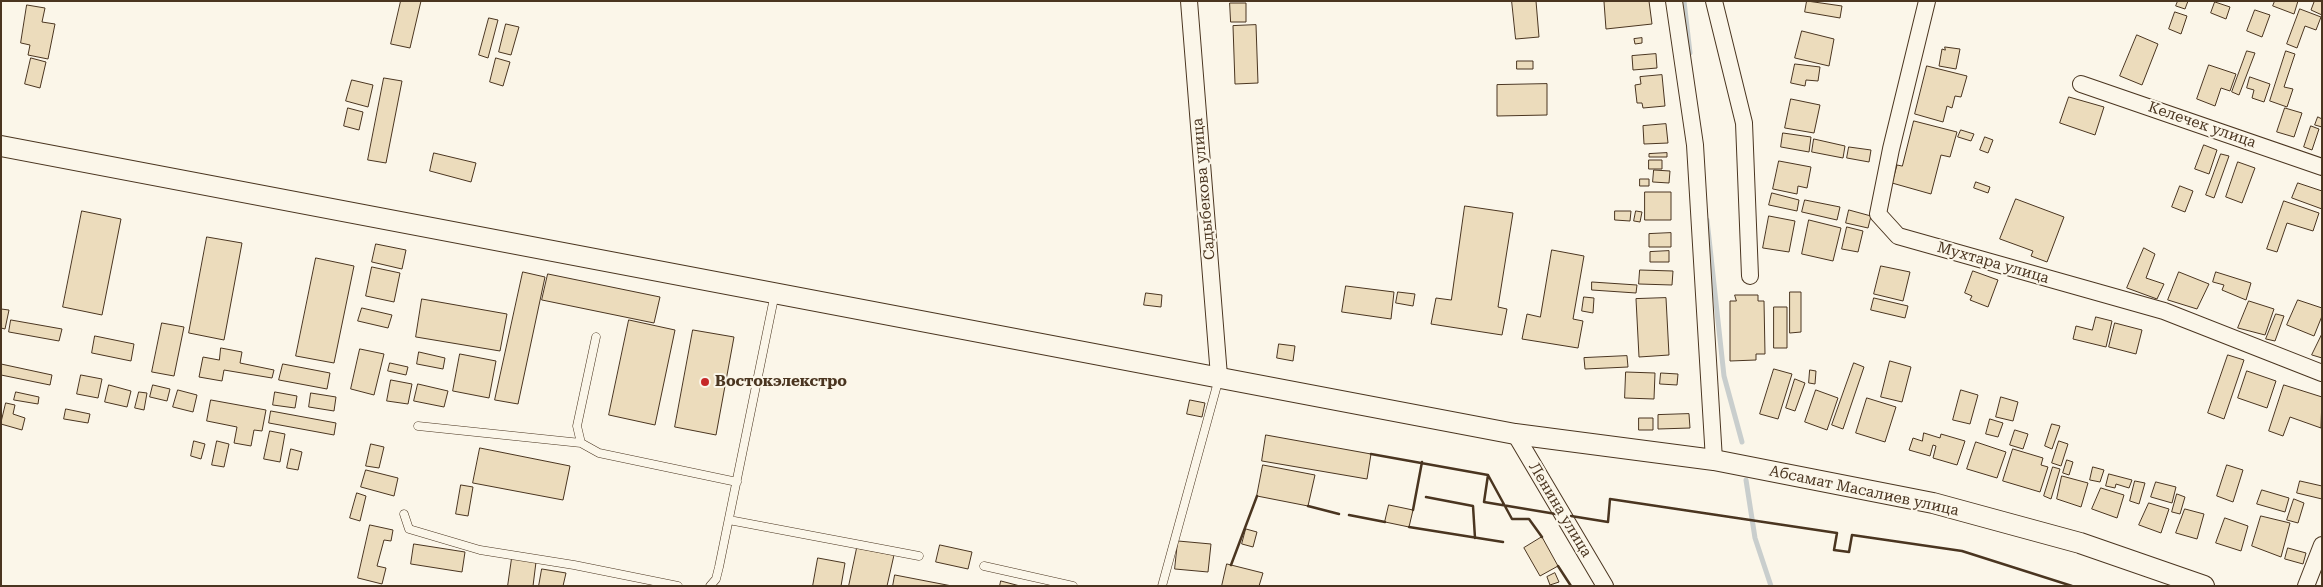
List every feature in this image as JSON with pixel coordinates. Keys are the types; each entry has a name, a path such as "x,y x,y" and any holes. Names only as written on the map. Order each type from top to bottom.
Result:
{"street":[{"name":"Садыбекова улица","path":"1189,1 1219,376"},
{"path":"1674,1 1695,146 1714,460"},
{"path":"1714,1 1744,123 1750,276"},
{"name":"Мухтара улица","path":"1927,1 1891,149 1878,214 1898,236 2164,311 2322,373"},
{"name":"Келечек улица","path":"2081,84 2322,167"},
{"name":"Абсамат Масалиев улица","path":"1,146 1219,376 1515,434 1714,460 1932,503 2080,543 2204,586"},
{"name":"Ленина улица","path":"1515,434 1605,586"},
{"path":"2306,586 2322,545"}],"lane":[{"path":"710,586 716,579 719,567 775,293"},
{"path":"581,444 577,426 596,337"},
{"path":"1162,586 1219,376"},
{"path":"418,426 581,444 600,452 737,482"},
{"path":"404,514 409,529 480,550 574,565 678,586"},
{"path":"729,520 919,556"},
{"path":"984,566 1073,586"}],"building":[{"path":"401,1 421,1 410,48 391,44"},
{"path":"1512,1 1536,1 1539,37 1516,39"},
{"path":"1649,1 1652,24 1606,29 1604,2"},
{"path":"1807,1 1842,6 1840,18 1805,12"},
{"path":"2178,1 2188,1 2185,9 2176,6"},
{"path":"2275,1 2298,1 2294,14 2273,6"},
{"path":"2313,1 2322,1 2322,15 2311,10"},
{"path":"2215,2 2230,7 2226,19 2211,13"},
{"path":"1230,3 1246,3 1246,22 1231,22"},
{"path":"27,5 45,8 42,22 55,24 48,59 28,55 30,45 21,43"},
{"path":"2300,9 2321,17 2316,30 2305,26 2297,48 2287,44"},
{"path":"2255,10 2270,15 2262,37 2247,31"},
{"path":"2175,12 2187,16 2181,34 2169,29"},
{"path":"489,18 498,20 488,58 479,55"},
{"path":"506,24 519,27 511,55 499,52"},
{"path":"1256,25 1258,83 1235,84 1233,26"},
{"path":"1802,31 1834,39 1829,66 1795,58"},
{"path":"2137,35 2158,44 2142,85 2120,76"},
{"path":"1642,38 1642,43 1635,44 1634,39"},
{"path":"1945,47 1960,49 1956,69 1939,66 1942,49 1945,50"},
{"path":"2247,51 2255,53 2239,95 2232,92"},
{"path":"2286,51 2295,54 2284,87 2293,89 2287,107 2270,101"},
{"path":"1656,54 1657,68 1633,70 1632,56"},
{"path":"31,58 46,62 40,88 25,84"},
{"path":"496,58 510,62 503,86 490,82"},
{"path":"1517,61 1533,61 1533,69 1517,69"},
{"path":"1795,64 1820,67 1818,81 1806,80 1805,86 1791,83"},
{"path":"2209,65 2236,74 2230,91 2221,88 2215,106 2197,99"},
{"path":"1927,66 1967,76 1961,97 1955,96 1952,108 1947,106 1943,122 1915,114"},
{"path":"1662,75 1665,106 1643,108 1642,103 1637,103 1635,85 1641,84 1640,77"},
{"path":"2250,77 2270,84 2264,102 2252,98 2254,90 2247,88"},
{"path":"384,78 402,81 386,163 368,160"},
{"path":"352,80 373,85 368,107 346,101"},
{"path":"1547,84 1547,115 1497,116 1497,85"},
{"path":"2069,97 2104,107 2095,135 2060,123"},
{"path":"1791,99 1820,105 1814,133 1785,128"},
{"path":"348,108 363,112 359,130 344,126"},
{"path":"2285,108 2302,113 2294,137 2277,132"},
{"path":"2318,117 2322,119 2322,127 2315,125"},
{"path":"1914,121 1957,132 1950,157 1941,155 1931,194 1892,183 1897,165 1902,166"},
{"path":"1666,124 1668,143 1644,144 1643,126"},
{"path":"2311,126 2319,129 2312,150 2304,147"},
{"path":"1961,130 1974,134 1971,141 1958,137"},
{"path":"1783,133 1811,137 1809,152 1781,147"},
{"path":"1985,137 1993,140 1988,153 1980,150"},
{"path":"1814,139 1845,146 1843,158 1812,152"},
{"path":"2204,145 2217,150 2209,174 2195,169"},
{"path":"1849,147 1871,150 1869,162 1847,158"},
{"path":"434,153 476,163 471,182 430,171"},
{"path":"1667,153 1667,157 1649,157 1649,154"},
{"path":"2221,154 2229,156 2214,198 2206,195"},
{"path":"1649,160 1662,160 1662,169 1649,169"},
{"path":"1779,161 1811,167 1807,188 1798,186 1797,194 1773,189"},
{"path":"2238,162 2255,168 2242,203 2226,197"},
{"path":"1654,170 1670,171 1669,183 1653,182"},
{"path":"1640,179 1649,179 1649,186 1640,186"},
{"path":"1976,182 1990,187 1988,193 1974,188"},
{"path":"2298,183 2322,191 2322,209 2292,198"},
{"path":"2180,186 2193,191 2185,212 2172,207"},
{"path":"1645,192 1671,192 1671,220 1645,220"},
{"path":"1772,193 1799,200 1797,211 1769,205"},
{"path":"2016,199 2064,217 2047,262 2031,256 2033,251 2000,239"},
{"path":"1805,200 1840,207 1837,220 1802,212"},
{"path":"2284,201 2319,213 2313,231 2287,223 2277,252 2267,249"},
{"path":"1465,206 1513,213 1498,307 1507,309 1502,335 1431,324 1436,298 1451,300"},
{"path":"1849,210 1871,216 1868,228 1846,223"},
{"path":"82,211 121,219 102,315 63,307"},
{"path":"1615,211 1631,211 1630,221 1615,220"},
{"path":"1636,211 1642,212 1640,222 1634,221"},
{"path":"1769,216 1795,221 1789,252 1763,248"},
{"path":"1809,220 1841,228 1833,261 1802,254"},
{"path":"1847,227 1863,231 1858,252 1842,249"},
{"path":"1671,233 1671,247 1649,247 1649,234"},
{"path":"207,237 242,243 224,340 189,333"},
{"path":"376,244 406,250 402,269 372,262"},
{"path":"2144,248 2155,254 2146,278 2164,284 2157,299 2127,288"},
{"path":"1552,250 1584,256 1573,319 1583,321 1578,348 1522,339 1527,314 1540,317"},
{"path":"1669,251 1669,262 1650,262 1650,252"},
{"path":"316,258 354,266 334,363 296,356"},
{"path":"1881,266 1910,272 1903,301 1874,294"},
{"path":"372,267 400,273 394,302 366,296"},
{"path":"1640,270 1673,271 1672,285 1639,284"},
{"path":"1973,271 1998,280 1988,307 1970,300 1972,296 1965,293"},
{"path":"523,272 545,277 518,404 495,400"},
{"path":"2179,272 2209,284 2197,309 2168,300"},
{"path":"2216,272 2251,283 2246,300 2222,290 2224,285 2213,282"},
{"path":"548,274 660,297 654,323 542,300"},
{"path":"1592,282 1637,285 1636,293 1592,290"},
{"path":"1346,286 1394,292 1391,319 1342,312"},
{"path":"1398,292 1415,294 1413,306 1396,303"},
{"path":"1790,292 1801,292 1801,332 1790,333"},
{"path":"1146,293 1162,295 1161,307 1144,305"},
{"path":"1735,295 1758,295 1758,301 1764,301 1765,354 1756,354 1756,360 1730,361 1730,301 1736,301"},
{"path":"1584,297 1594,298 1593,313 1582,311"},
{"path":"1666,298 1669,355 1639,357 1636,299"},
{"path":"1874,298 1908,306 1905,318 1871,310"},
{"path":"422,299 507,314 500,351 416,337"},
{"path":"2298,300 2322,308 2322,316 2314,336 2287,325"},
{"path":"2249,301 2274,309 2265,335 2238,328"},
{"path":"1774,307 1787,307 1787,348 1774,348"},
{"path":"362,308 392,315 388,328 358,321"},
{"path":"1,309 9,310 5,329 1,328"},
{"path":"2276,314 2284,316 2275,341 2266,339"},
{"path":"2096,317 2112,321 2106,347 2073,339 2076,326 2092,330"},
{"path":"11,320 62,329 59,341 9,332"},
{"path":"629,320 675,330 655,425 609,415"},
{"path":"162,323 184,327 174,376 152,372"},
{"path":"2115,323 2142,330 2136,354 2109,347"},
{"name":"Востокэлекстро","path":"693,330 734,337 716,435 675,427"},
{"path":"2322,334 2322,358 2312,355"},
{"path":"95,336 134,344 131,361 92,353"},
{"path":"1279,344 1295,346 1293,361 1277,358"},
{"path":"221,348 242,352 240,363 274,370 272,378 224,370 222,381 199,377 203,357 219,360"},
{"path":"360,349 384,354 374,395 351,389"},
{"path":"419,352 445,358 443,369 417,364"},
{"path":"460,354 496,361 489,398 453,391"},
{"path":"2228,355 2244,360 2224,419 2208,413"},
{"path":"1627,356 1628,367 1585,369 1584,358"},
{"path":"1890,361 1911,367 1902,402 1881,397"},
{"path":"390,363 408,367 406,375 388,371"},
{"path":"1854,363 1864,367 1843,429 1832,425"},
{"path":"1,364 52,375 50,385 1,375"},
{"path":"283,364 330,373 327,389 279,380"},
{"path":"1774,369 1792,374 1778,419 1760,414"},
{"path":"1810,370 1816,371 1815,384 1809,383"},
{"path":"2247,371 2276,381 2267,408 2238,398"},
{"path":"1626,372 1655,373 1654,399 1625,398"},
{"path":"1661,373 1678,374 1677,385 1660,384"},
{"path":"81,375 102,379 98,398 77,394"},
{"path":"1795,379 1805,383 1795,411 1786,408"},
{"path":"391,380 412,384 408,404 387,401"},
{"path":"418,384 448,391 444,407 414,401"},
{"path":"109,385 131,391 127,407 105,402"},
{"path":"153,385 170,389 167,401 150,397"},
{"path":"2284,385 2322,397 2321,428 2290,417 2283,436 2269,431"},
{"path":"178,390 197,395 193,412 173,407"},
{"path":"1816,390 1838,398 1827,430 1805,422"},
{"path":"1961,390 1978,395 1970,424 1953,420"},
{"path":"16,392 39,397 38,404 14,400"},
{"path":"139,392 147,393 144,410 135,408"},
{"path":"275,392 297,396 295,408 273,405"},
{"path":"311,393 336,397 334,411 309,407"},
{"path":"2001,397 2018,402 2013,421 1996,417"},
{"path":"1867,398 1896,407 1885,442 1856,433"},
{"path":"211,400 266,410 262,431 254,430 251,446 234,443 237,427 207,421"},
{"path":"1190,400 1205,403 1202,417 1187,414"},
{"path":"6,403 15,405 13,414 25,418 22,430 1,424"},
{"path":"66,409 90,414 88,423 64,419"},
{"path":"271,411 336,423 334,435 269,423"},
{"path":"1689,414 1690,428 1658,429 1658,415"},
{"path":"1639,418 1653,418 1653,430 1639,430"},
{"path":"1990,419 2003,423 1998,437 1986,434"},
{"path":"2052,424 2060,426 2052,449 2045,446"},
{"path":"2015,430 2028,434 2023,449 2010,445"},
{"path":"270,431 285,434 280,462 264,459"},
{"path":"1924,433 1940,438 1941,434 1965,441 1957,465 1933,458 1936,446 1933,445 1930,456 1909,450 1913,438 1922,441"},
{"path":"1266,435 1371,454 1367,479 1262,461"},
{"path":"194,441 205,444 201,459 191,456"},
{"path":"217,441 229,444 224,467 212,465"},
{"path":"2059,441 2068,444 2061,466 2052,463"},
{"path":"1976,442 2006,452 1997,478 1967,469"},
{"path":"371,444 384,447 379,468 366,466"},
{"path":"480,448 570,466 563,500 473,483"},
{"path":"291,449 302,452 298,470 287,468"},
{"path":"2013,449 2043,458 2041,465 2048,467 2040,492 2003,481"},
{"path":"2067,460 2073,462 2069,475 2063,473"},
{"path":"1263,465 1315,475 1308,506 1257,496"},
{"path":"2227,465 2243,470 2233,502 2217,496"},
{"path":"2053,467 2060,469 2051,499 2044,496"},
{"path":"2093,467 2104,470 2100,482 2090,480"},
{"path":"366,470 398,478 394,496 361,487"},
{"path":"2109,474 2132,480 2129,488 2116,484 2115,488 2106,486"},
{"path":"2062,476 2088,483 2081,507 2057,499"},
{"path":"2135,481 2145,483 2139,504 2130,501"},
{"path":"2300,481 2322,486 2322,499 2297,493"},
{"path":"2156,482 2176,487 2172,503 2151,497"},
{"path":"461,485 473,487 468,516 456,514"},
{"path":"2101,488 2124,495 2117,518 2092,509"},
{"path":"2262,490 2289,498 2285,512 2257,504"},
{"path":"357,493 366,496 360,521 350,518"},
{"path":"2177,494 2185,497 2180,514 2172,512"},
{"path":"2294,499 2304,503 2298,523 2287,520"},
{"path":"2149,503 2169,509 2161,533 2139,525"},
{"path":"1389,505 1413,510 1409,527 1385,522"},
{"path":"2185,509 2204,514 2197,539 2176,533"},
{"path":"2261,516 2290,523 2281,557 2252,546"},
{"path":"2225,518 2248,526 2241,551 2216,543"},
{"path":"370,525 393,530 391,541 384,540 377,566 386,568 382,584 358,578"},
{"path":"1246,529 1257,532 1253,547 1242,544"},
{"path":"1542,537 1558,566 1540,576 1524,548"},
{"path":"1178,541 1211,544 1208,572 1175,569"},
{"path":"414,544 465,552 462,572 411,564"},
{"path":"940,545 972,552 968,569 936,562"},
{"path":"857,548 894,555 887,586 849,586"},
{"path":"2288,548 2306,553 2303,564 2285,559"},
{"path":"512,558 536,562 533,586 508,586"},
{"path":"818,558 845,563 841,586 813,586"},
{"path":"1227,564 1263,573 1259,586 1222,586"},
{"path":"542,569 566,573 563,586 539,586"},
{"path":"1555,573 1559,582 1550,585 1547,577"},
{"path":"895,575 952,586 893,586"},
{"path":"1001,581 1020,586 1000,586"}],"waterway":[{"path":"1684,1 1690,53"},
{"path":"1707,220 1724,376 1742,442"},
{"path":"1746,480 1755,538 1771,586"}],"wall":[{"path":"1371,454 1488,475 1512,519 1529,519 1542,537"},
{"path":"1413,510 1422,462"},
{"path":"1488,475 1484,502 1556,514"},
{"path":"1231,565 1257,496"},
{"path":"1426,497 1473,506 1475,538"},
{"path":"1571,516 1608,522 1610,499 1837,533 1834,550 1849,552 1852,535 1962,551 2072,586"},
{"path":"1308,506 1339,514"},
{"path":"1349,515 1385,522"},
{"path":"1409,527 1503,542"},
{"path":"1558,566 1571,586"}],"place":[{"name":"Востокэлекстро","path":"705,382"}]}
